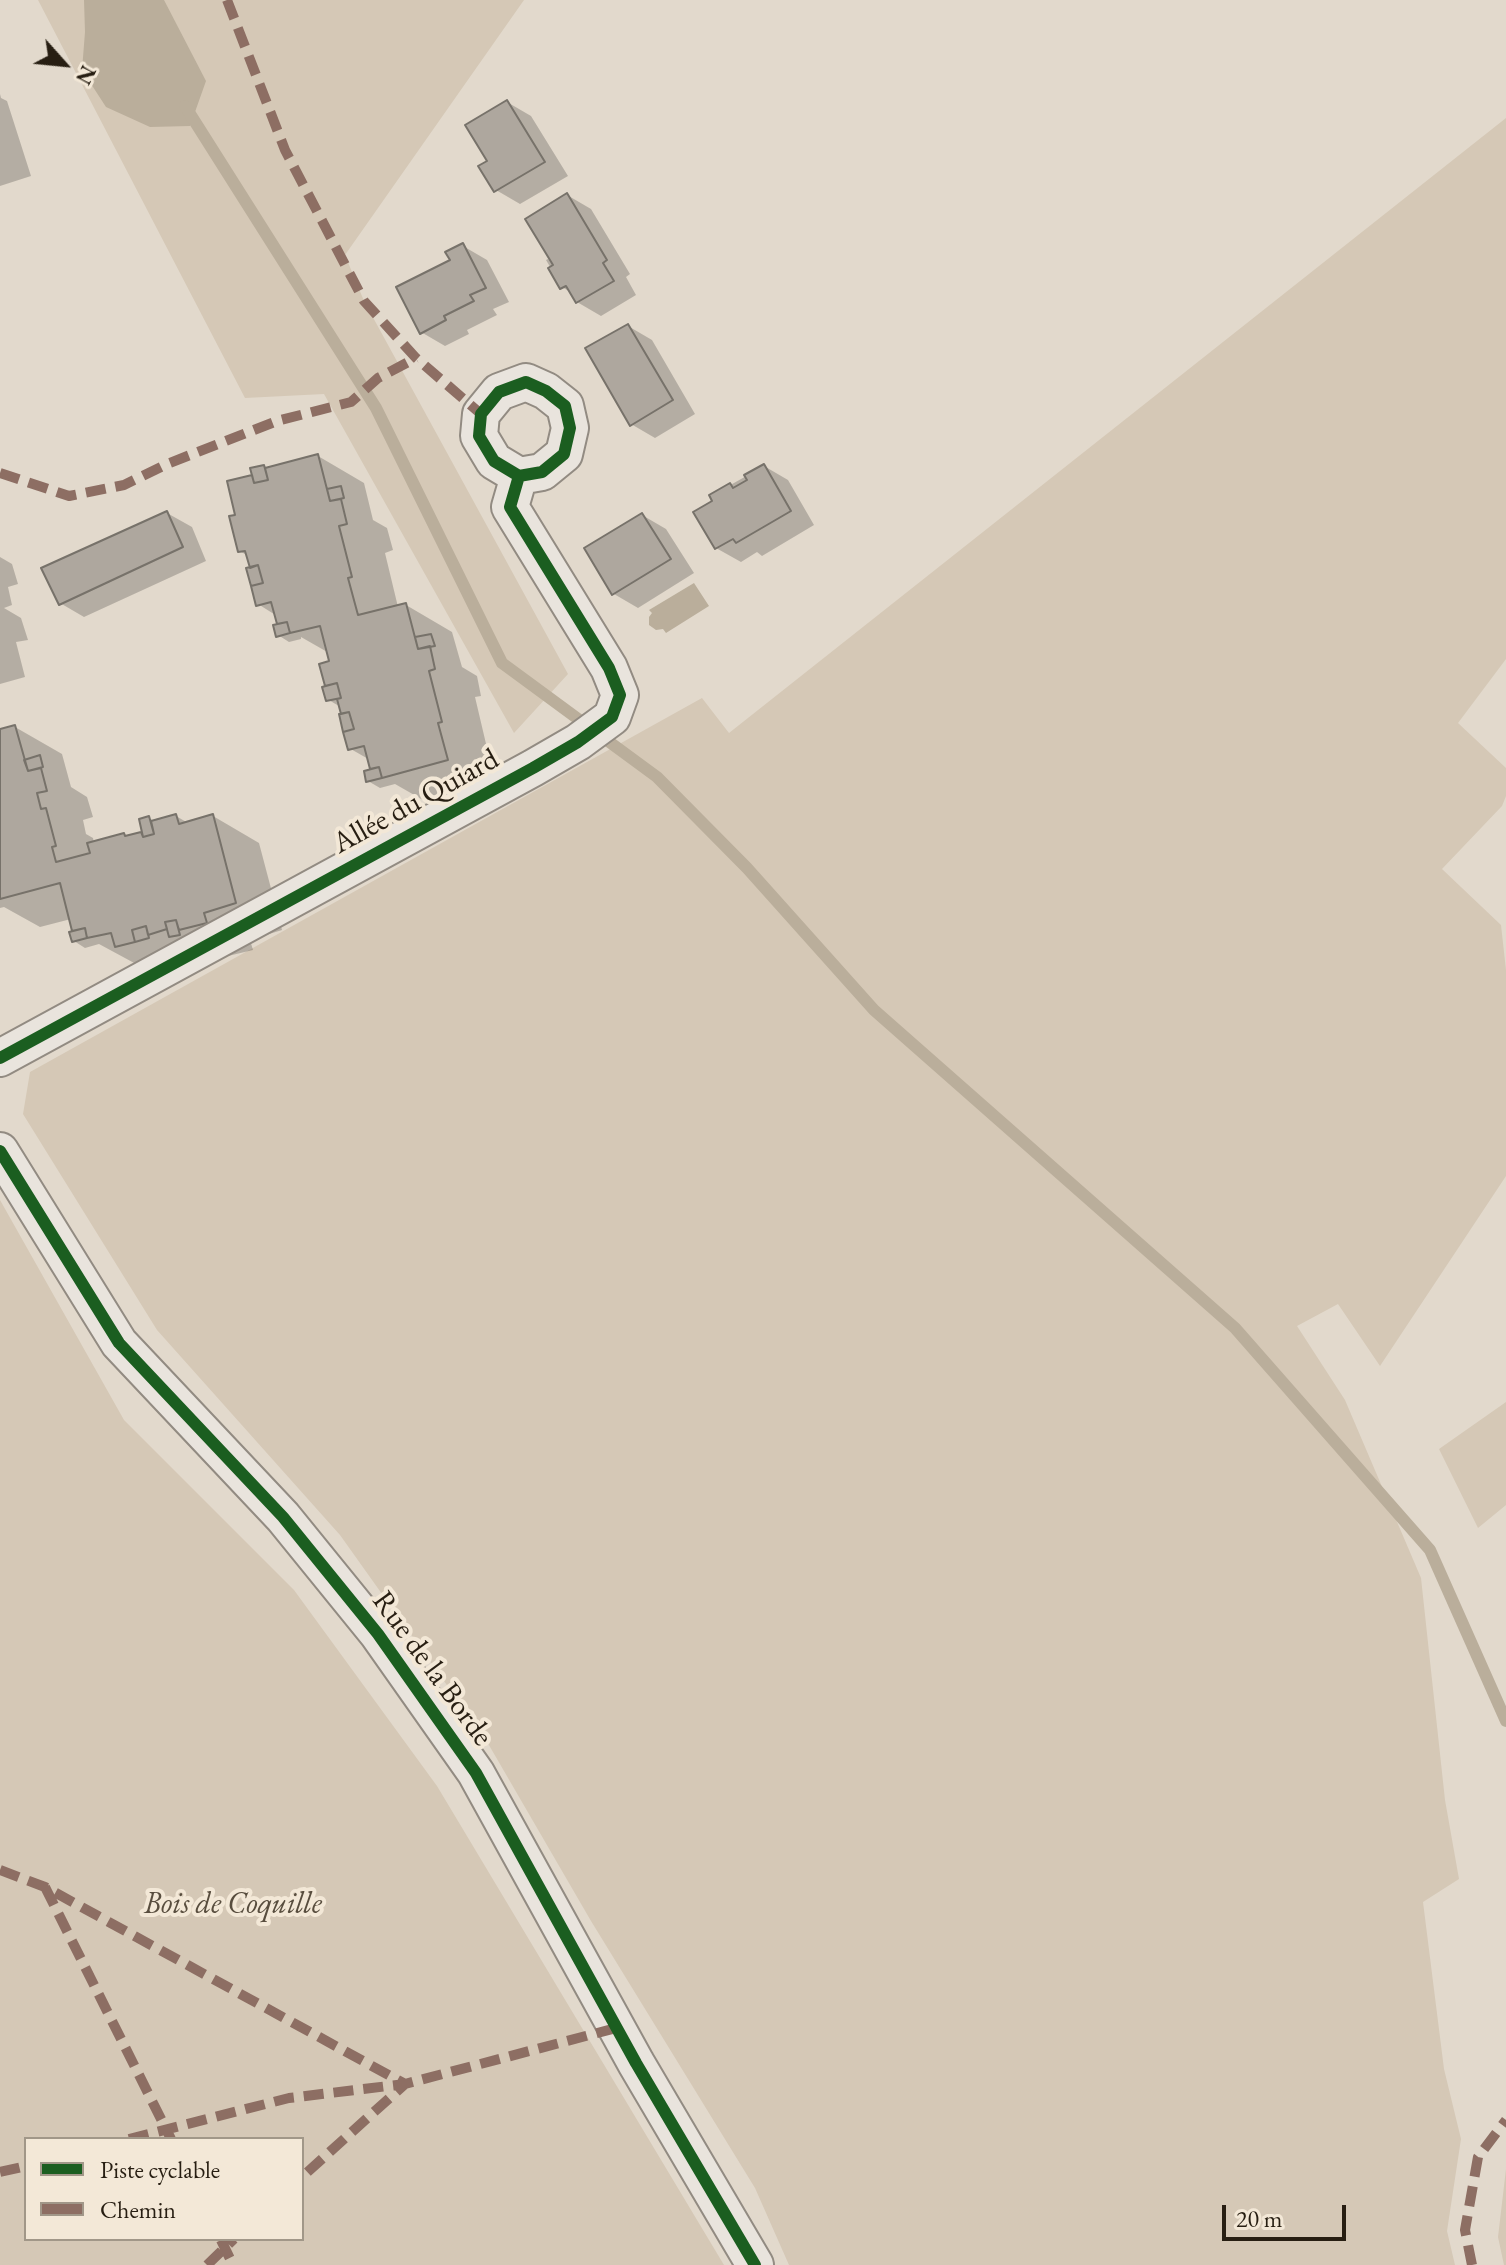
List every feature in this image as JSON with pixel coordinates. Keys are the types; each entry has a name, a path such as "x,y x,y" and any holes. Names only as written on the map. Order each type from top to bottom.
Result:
{"street":[{"name":"Allée du Quiard","path":"0,1058 578,742 612,717 620,695 609,668 510,507 519,476"},
{"name":"Rue de la Borde","path":"0,1151 119,1343 283,1517 378,1634 476,1773 636,2063 755,2265"}],"green space":[{"path":"38,0 524,0 345,255 364,301 568,674 514,733 324,394 245,398"},
{"path":"1506,118 1506,659 1458,723 1506,768 1506,796 1502,806 1442,869 1501,925 1506,970 1506,1176 1380,1366 1338,1304 1297,1326 1345,1400 1421,1578 1445,1800 1459,1879 1423,1902 1444,2069 1461,2139 1447,2231 1455,2265 789,2265 755,2188 591,1921 486,1740 340,1535 157,1330 23,1114 30,1072 702,698 729,733"},
{"name":"Bois de Coquille","path":"0,1200 124,1420 294,1590 437,1786 724,2265 0,2265"},
{"path":"1506,1402 1506,1505 1478,1528 1439,1449"},
{"path":"1506,2169 1506,2265 1504,2265 1498,2237"}],"shaded area":[{"path":"84,0 164,0 206,81 190,126 150,127 106,107 82,70"},
{"path":"694,583 709,606 666,633 649,625 652,613 649,610"}],"building":[{"path":"507,100 545,162 494,192 478,166 487,161 465,125"},
{"path":"567,193 607,260 603,263 614,281 576,303 566,286 560,289 548,268 553,265 525,219"},
{"path":"463,243 486,288 470,295 474,301 444,316 446,320 420,334 396,287 450,260 445,252"},
{"path":"628,324 673,400 630,426 585,348"},
{"path":"318,454 330,501 341,499 347,524 339,526 358,615 406,603 418,649 430,646 435,669 429,671 448,760 382,778 379,767 370,769 364,746 348,750 343,732 354,729 349,712 341,714 337,683 325,686 319,664 329,661 320,626 290,633 287,622 277,624 271,602 256,606 251,586 263,583 258,565 250,568 245,551 238,552 229,516 235,515 227,481 252,475 254,483 268,480 265,468"},
{"path":"764,464 791,511 736,543 733,539 715,549 693,512 712,501 709,495 730,483 733,488 747,480 744,475"},
{"path":"264,465 268,480 254,483 250,468"},
{"path":"341,486 344,498 330,501 327,489"},
{"path":"167,511 183,547 59,605 41,568"},
{"path":"642,513 671,559 612,595 584,548"},
{"path":"258,565 263,583 251,586 246,568"},
{"path":"287,622 290,633 276,637 273,625"},
{"path":"431,634 435,646 418,649 415,637"},
{"path":"337,683 341,698 326,701 322,687"},
{"path":"349,712 354,729 343,732 339,714"},
{"path":"15,725 28,771 41,768 47,791 37,793 41,809 46,808 56,846 52,847 56,862 90,853 87,843 124,833 125,836 141,832 143,837 154,834 151,821 176,814 179,824 213,814 236,903 204,913 207,923 179,930 176,920 165,922 167,929 148,935 146,926 132,930 135,942 115,947 111,933 87,938 85,928 72,931 60,883 0,899 0,729"},
{"path":"40,755 43,767 28,771 24,760"},
{"path":"379,767 382,778 366,782 364,771"},
{"path":"149,816 154,834 143,837 139,819"},
{"path":"176,920 180,935 169,937 165,922"},
{"path":"146,926 149,938 135,942 132,930"},
{"path":"85,928 87,938 72,942 69,932"}],"waterway":[{"path":"185,106 376,408 502,663 657,777 747,868 874,1010 1235,1328 1430,1550 1506,1721"}],"marked path":[{"path":"227,0 285,150 364,301 416,358 481,414"},
{"path":"0,473 69,496 124,485 167,464 277,421 351,402 378,378 416,358"},
{"path":"0,1870 45,1887 405,2084 304,2175"},
{"path":"45,1887 170,2137"},
{"path":"137,2137 289,2098 405,2084 616,2028"},
{"path":"1472,2265 1465,2230 1478,2157 1506,2120"},
{"path":"0,2172 24,2166"},
{"path":"221,2241 233,2265"},
{"path":"207,2265 232,2241"}],"cycle path":[{"path":"0,1058 533,768 578,742 612,717 620,695 609,668 510,507 519,476 542,472 564,454 570,428 565,406 546,391 526,382 499,392 481,414 479,436 494,461 519,476"},
{"path":"0,1151 119,1343 283,1517 378,1634 476,1773 636,2063 755,2265"}]}
